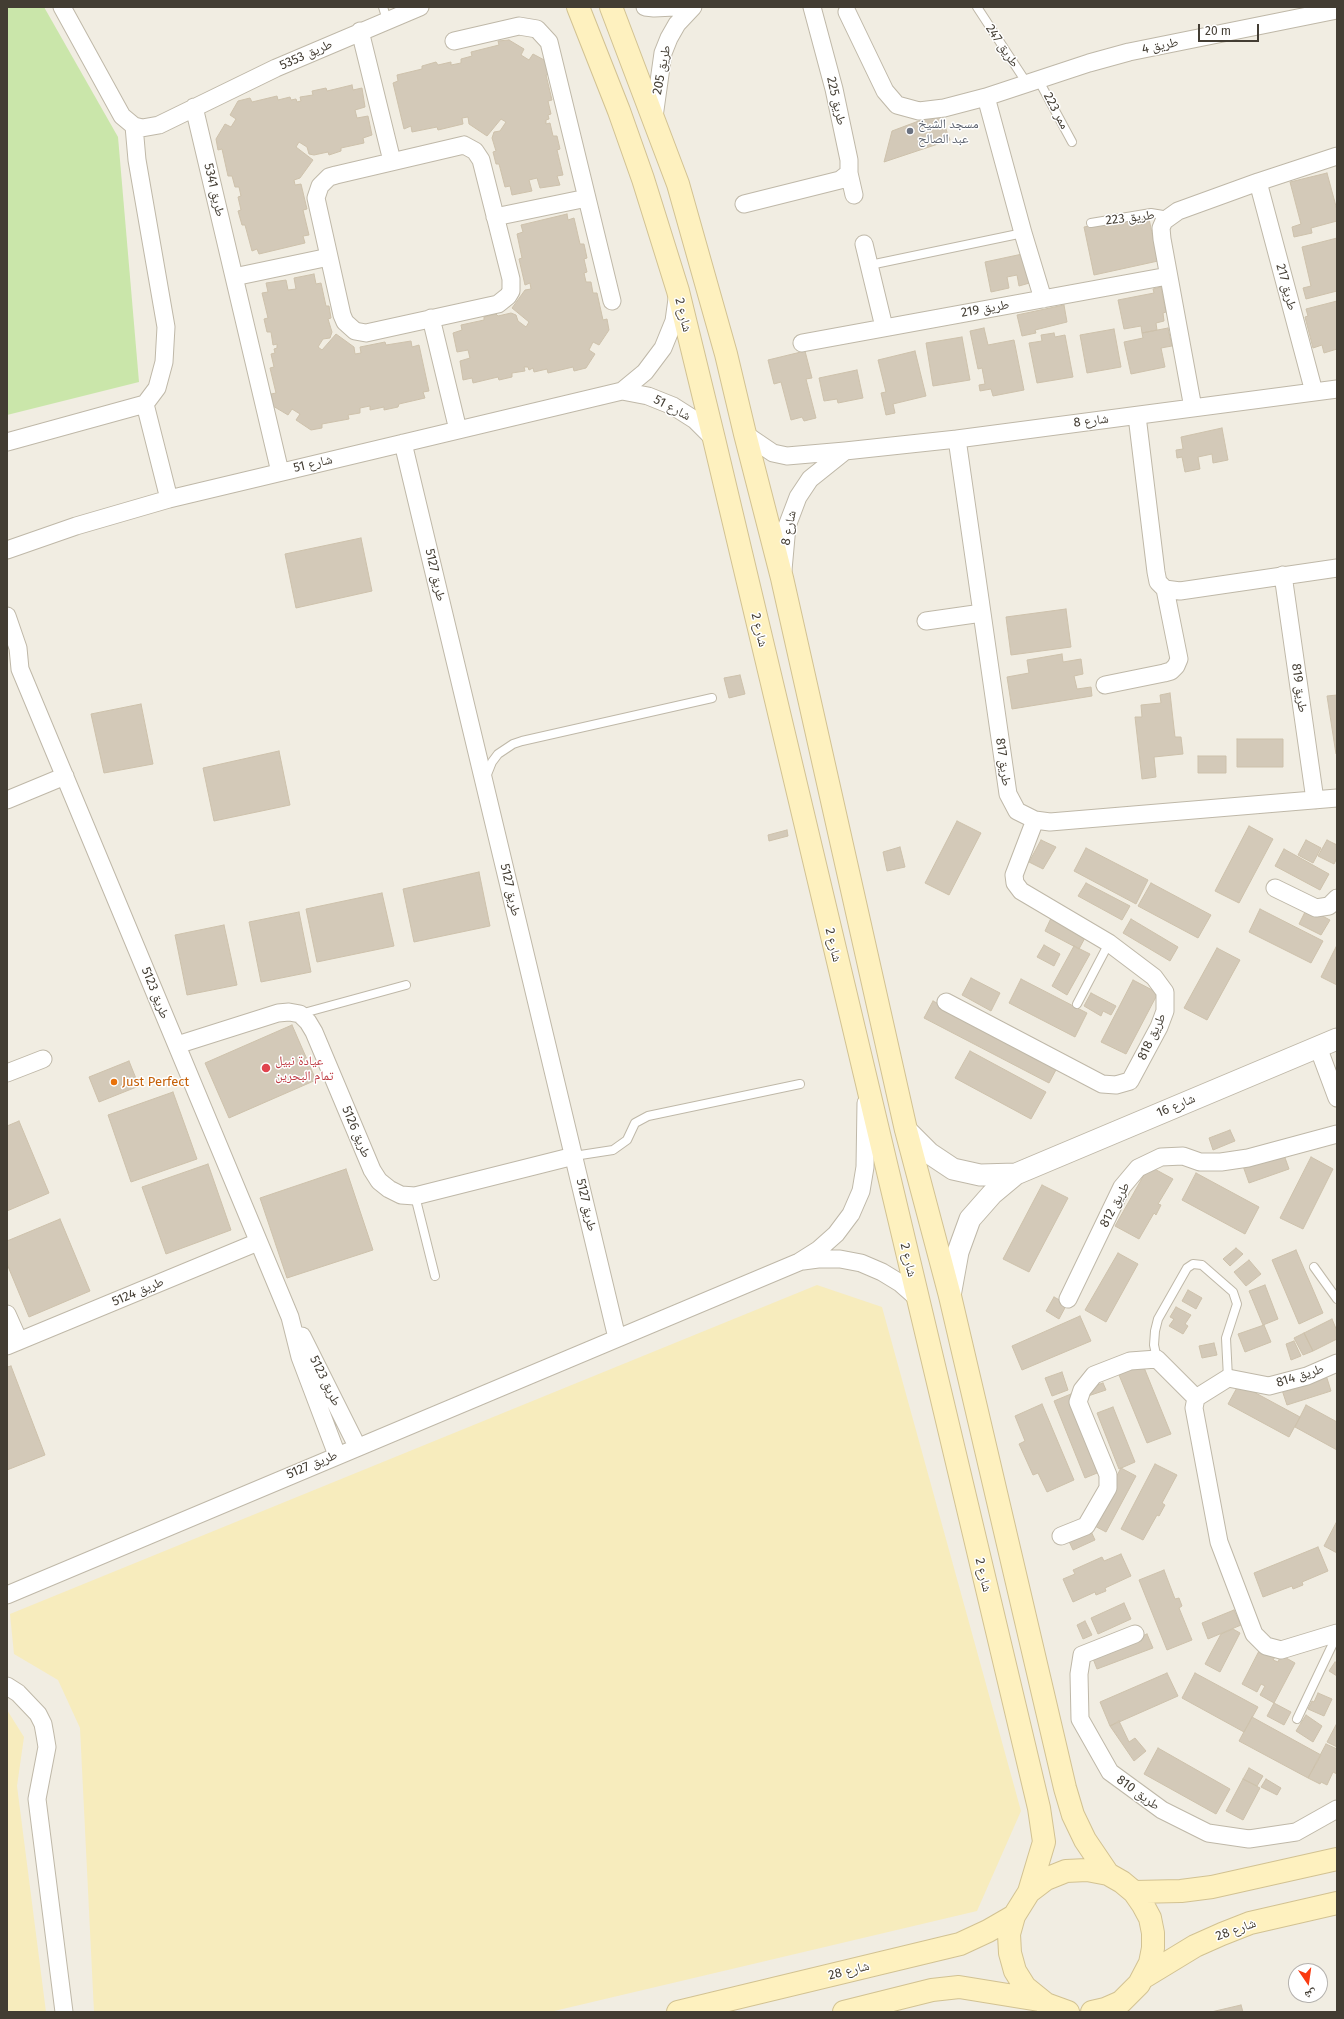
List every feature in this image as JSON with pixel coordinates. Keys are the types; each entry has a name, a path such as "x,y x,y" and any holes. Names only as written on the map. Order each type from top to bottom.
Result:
{"main road":[{"name":"شارع 2","path":"578,7 622,118 678,291 714,439 916,1298 1039,1808 1044,1842 1029,1892"},
{"path":"611,7 654,117 678,184 726,354 782,578 906,1130 950,1296 1065,1788 1073,1815 1085,1840 1108,1874"},
{"path":"1134,1892 1181,1891 1212,1887 1337,1859"},
{"path":"1055,2008 1025,1987 1015,1971 1010,1953 1010,1934 1014,1916 1029,1892 1046,1879 1066,1871 1087,1870 1108,1874 1122,1882 1134,1892 1147,1911 1153,1933 1153,1948 1139,1984 1135,2012"},
{"name":"شارع 28","path":"1092,2012 1105,2009 1121,2002 1139,1984 1182,1953 1222,1934 1250,1923 1337,1903"},
{"name":"شارع 28","path":"678,2012 960,1944 988,1932 1014,1916"},
{"path":"851,2011 932,1990 959,1986 1055,2008"}],"street":[{"path":"62,7 122,116 134,126 151,128 194,107"},
{"path":"646,7 675,7"},
{"name":"طريق 205","path":"654,117 663,53 677,24 693,7"},
{"name":"طريق 225","path":"812,7 835,96 849,160 849,173 854,195"},
{"name":"طريق 5353","path":"194,107 360,31 385,13 411,9"},
{"name":"طريق 4","path":"847,12 885,91 897,105 919,112 944,108 986,97 1089,63 1129,52 1337,9"},
{"path":"454,42 519,26 532,28 544,35 550,46 612,301"},
{"path":"360,31 392,162"},
{"path":"986,97 1023,233 1043,299"},
{"name":"طريق 5341","path":"194,107 280,472"},
{"path":"7,442 145,404 157,388 164,362 166,327 137,160 134,126"},
{"path":"458,146 470,147 479,155 481,160 495,216 511,279 511,290 508,296 498,304 366,333 355,331 345,322 342,315 316,198 320,186 329,177 458,146"},
{"path":"1193,408 1168,276 1165,222 1178,211 1258,182 1337,156"},
{"path":"744,204 840,180 849,173"},
{"name":"طريق 217","path":"1258,182 1314,392"},
{"path":"495,216 587,198"},
{"path":"864,244 884,326"},
{"path":"234,277 329,257"},
{"name":"طريق 219","path":"802,343 884,326 1168,276"},
{"name":"شارع 51","path":"622,391 645,372 663,348 674,321 678,291"},
{"path":"431,318 458,430"},
{"name":"شارع 8","path":"745,434 773,453 787,456 957,439 1337,389"},
{"name":"شارع 51","path":"7,550 76,526 169,499 622,391 648,396 673,406 695,420 714,439"},
{"path":"145,404 169,499"},
{"path":"1137,416 1156,572 1158,582 1166,589 1180,591 1337,568"},
{"name":"طريق 817","path":"957,439 1008,794 1016,811 1035,820 1050,822 1337,798"},
{"name":"طريق 5127","path":"403,443 618,1338"},
{"name":"شارع 8","path":"782,578 787,526 798,496 810,479 845,451"},
{"name":"طريق 819","path":"1283,575 1315,800"},
{"path":"1105,684 1164,673 1171,671 1176,666 1179,659 1166,589"},
{"path":"926,621 982,613"},
{"name":"طريق 5123","path":"7,616 16,643 20,669 258,1242 290,1317 308,1346 357,1446"},
{"name":"طريق 5123","path":"7,653 20,669"},
{"path":"7,800 65,776"},
{"name":"طريق 818","path":"946,1002 1102,1084 1116,1086 1130,1081 1159,1027 1165,1011 1165,992 1154,977 1109,943 1021,891 1015,884 1014,875 1035,820"},
{"path":"1275,888 1316,908 1333,902"},
{"path":"177,1046 278,1013 289,1012 300,1014"},
{"name":"طريق 5126","path":"300,1014 308,1022 314,1032 372,1170 379,1181 389,1189 402,1195 416,1196 574,1156"},
{"name":"شارع 16","path":"950,1296 958,1252 970,1219 992,1194 1016,1174 1337,1039"},
{"path":"1318,1047 1337,1098"},
{"path":"7,1073 43,1059"},
{"name":"طريق 5127","path":"7,1595 357,1446 799,1262 818,1250 836,1234 851,1214 861,1191 865,1167 866,1086"},
{"name":"شارع 16","path":"906,1130 929,1153 953,1169 980,1175 1016,1174"},
{"name":"طريق 812","path":"1068,1299 1122,1187 1138,1168 1161,1157 1183,1156 1200,1162 1221,1162 1248,1158 1337,1134"},
{"name":"طريق 5124","path":"7,1314 13,1344 258,1242"},
{"name":"طريق 5127","path":"799,1262 818,1259 840,1259 861,1264 882,1272 900,1283 916,1298"},
{"name":"طريق 5123","path":"290,1317 300,1357 336,1455"},
{"path":"1061,1536 1086,1526 1108,1488 1108,1475 1078,1402 1082,1390 1094,1375 1130,1361 1157,1359 1196,1398"},
{"name":"طريق 814","path":"1228,1378 1269,1386 1307,1376 1337,1363"},
{"path":"1228,1378 1196,1398 1194,1408 1219,1542 1254,1634 1266,1646 1281,1650 1337,1634"},
{"name":"طريق 810","path":"1135,1634 1082,1655 1079,1674 1080,1719 1110,1772 1162,1810 1208,1833 1249,1839 1296,1832 1337,1809"},
{"path":"7,1686 18,1693 38,1714 43,1724 45,1735 47,1747 37,1799 64,2012"}],"lane":[{"name":"طريق 247","path":"977,7 1034,82"},
{"name":"ممر 223","path":"1034,82 1072,142"},
{"name":"طريق 223","path":"1091,223 1151,213 1165,222"},
{"path":"870,265 1023,233"},
{"path":"484,782 492,762 498,754 513,744 712,698"},
{"path":"1077,1004 1109,943"},
{"path":"300,1014 406,985"},
{"path":"574,1156 613,1150 627,1140 635,1123 648,1116 800,1084"},
{"path":"416,1196 435,1276"},
{"path":"1157,1359 1154,1345 1158,1319 1187,1268 1193,1264 1202,1264 1233,1292 1237,1304 1226,1338 1228,1378"},
{"path":"1314,1267 1337,1299"},
{"path":"1297,1719 1337,1634"}],"green space":[{"path":"7,7 44,7 118,137 139,382 7,415"}],"sand":[{"path":"817,1285 882,1307 1021,1811 977,1911 550,2012 94,2012 80,1728 58,1680 14,1654 10,1614"},
{"path":"7,1710 24,1737 17,1786 46,2012 7,2012"}],"building":[{"path":"509,40 524,49 521,55 529,60 533,54 548,62 551,74 546,75 552,100 548,101 551,114 548,115 549,119 546,120 546,124 550,123 553,136 557,136 560,149 557,150 563,175 557,176 560,185 540,188 537,178 529,180 532,191 512,195 510,186 505,187 499,164 496,164 493,152 496,151 492,138 494,132 500,131 506,122 501,119 487,136 469,124 468,117 462,118 463,124 438,130 437,127 412,132 411,126 404,129 393,83 398,81 397,75 422,69 422,66 436,62 438,65 451,62 451,65 461,63 461,59 472,56 471,52 499,45 498,41"},
{"path":"352,85 353,90 362,88 365,107 355,110 357,118 368,116 372,135 363,138 364,143 341,148 341,151 329,155 328,152 314,155 309,154 307,147 299,142 296,147 313,160 300,178 294,180 295,185 301,184 307,209 303,210 309,235 303,236 305,243 259,254 257,249 252,251 245,225 242,225 238,211 241,210 238,197 241,196 239,187 235,187 232,176 228,176 222,149 218,150 216,139 225,124 231,127 236,119 230,115 238,101 250,98 252,102 277,96 278,100 290,97 291,100 296,99 297,102 301,101 300,97 313,95 312,91 326,88 327,91"},
{"path":"940,113 950,140 884,162 892,131"},
{"path":"1327,173 1337,210 1337,221 1311,228 1312,233 1294,237 1292,227 1301,224 1290,182"},
{"path":"567,214 568,220 574,218 580,244 584,244 587,258 584,259 587,272 584,273 586,282 591,282 593,293 597,293 603,320 607,319 609,330 599,345 593,342 589,350 595,354 586,368 574,371 573,367 548,373 547,369 534,372 533,368 529,370 528,367 524,367 525,371 512,373 512,377 499,380 498,377 473,383 472,378 463,380 460,361 470,358 468,350 457,352 453,333 462,330 461,325 484,320 484,317 496,314 498,316 511,313 516,315 518,321 526,327 529,322 512,308 525,290 531,289 530,283 525,285 519,259 522,258 517,234 523,232 521,225"},
{"path":"1148,214 1158,261 1094,275 1084,227"},
{"path":"1337,238 1337,291 1306,299 1303,288 1311,286 1302,247"},
{"path":"1027,253 1033,282 1019,286 1017,275 1007,277 1009,288 991,292 985,262"},
{"path":"314,274 316,284 321,283 326,306 329,306 331,318 328,319 332,332 330,338 323,339 318,347 322,350 336,334 354,347 355,354 361,353 360,347 385,342 386,345 411,341 412,347 419,345 429,391 423,392 425,398 399,404 398,407 384,410 384,407 370,410 370,406 360,408 360,413 348,415 349,419 322,424 322,428 311,430 296,420 300,414 292,409 288,415 273,406 271,394 276,393 270,368 274,367 271,354 275,353 274,349 277,348 277,344 273,345 271,332 267,332 264,319 268,318 262,293 268,292 266,283 286,280 288,290 296,289 294,278"},
{"path":"1161,287 1166,312 1163,313 1164,321 1156,323 1157,330 1142,333 1141,326 1124,329 1118,300 1154,293 1153,289"},
{"path":"1337,301 1337,349 1324,353 1322,345 1313,348 1305,317 1308,316 1306,309"},
{"path":"1064,305 1067,322 1035,330 1036,333 1022,336 1017,315"},
{"path":"984,328 988,345 1014,340 1024,390 993,396 991,389 980,391 979,385 985,384 982,368 978,369 970,331"},
{"path":"1168,328 1172,346 1161,348 1165,367 1131,374 1124,342 1143,338 1142,333"},
{"path":"1114,329 1121,367 1087,373 1080,335"},
{"path":"1054,333 1055,337 1065,335 1073,377 1037,383 1029,343 1042,341 1041,335"},
{"path":"962,337 970,380 933,386 926,343"},
{"path":"805,351 812,378 806,379 816,418 804,421 802,417 791,420 781,382 774,384 768,360"},
{"path":"915,351 926,396 893,404 895,413 886,415 881,393 886,392 878,360"},
{"path":"857,370 863,398 838,403 837,399 824,401 819,378"},
{"path":"1222,428 1228,460 1213,463 1212,454 1198,457 1200,469 1185,472 1182,457 1177,458 1176,450 1183,449 1181,437"},
{"path":"361,538 372,591 296,608 285,554"},
{"path":"1066,609 1071,647 1011,655 1006,617"},
{"path":"1062,654 1063,662 1081,659 1083,674 1074,676 1077,689 1091,687 1092,696 1012,709 1007,677 1029,673 1027,660"},
{"path":"740,675 745,694 729,698 724,678"},
{"path":"1170,693 1175,737 1181,737 1183,754 1154,757 1156,777 1142,779 1135,717 1142,717 1141,705 1161,703 1160,695"},
{"path":"1337,695 1337,753 1336,754 1327,696"},
{"path":"141,704 153,764 104,773 91,714"},
{"path":"1237,739 1283,739 1283,767 1237,767"},
{"path":"279,751 290,805 214,821 203,768"},
{"path":"1198,756 1226,756 1226,773 1198,773"},
{"path":"957,821 981,833 949,895 925,883"},
{"path":"1249,826 1273,839 1239,903 1215,891"},
{"path":"787,830 788,836 769,841 768,835"},
{"path":"1041,840 1056,847 1043,869 1029,862"},
{"path":"1306,840 1321,848 1313,863 1298,855"},
{"path":"1327,840 1337,845 1337,858 1334,864 1318,856"},
{"path":"900,847 905,867 887,871 883,852"},
{"path":"1086,848 1148,880 1136,904 1074,871"},
{"path":"1284,849 1329,874 1320,890 1275,866"},
{"path":"479,872 490,926 414,942 403,889"},
{"path":"1086,883 1130,906 1122,920 1078,896"},
{"path":"1151,883 1211,915 1198,938 1138,906"},
{"path":"382,893 394,946 317,962 306,909"},
{"path":"1307,908 1330,920 1321,935 1299,924"},
{"path":"1260,909 1323,941 1311,963 1249,932"},
{"path":"299,912 311,972 261,982 249,922"},
{"path":"1052,916 1087,934 1079,949 1045,931"},
{"path":"1131,919 1178,947 1170,961 1123,933"},
{"path":"224,925 237,985 187,995 175,935"},
{"path":"1044,945 1060,954 1054,966 1037,957"},
{"path":"1337,945 1337,985 1321,977"},
{"path":"1074,946 1090,954 1067,995 1052,986"},
{"path":"1217,948 1240,960 1207,1020 1184,1008"},
{"path":"971,978 1000,993 991,1011 962,995"},
{"path":"1021,979 1087,1013 1075,1037 1009,1003"},
{"path":"1133,980 1158,993 1126,1054 1101,1042"},
{"path":"1091,993 1116,1006 1111,1015 1103,1011 1101,1016 1084,1006"},
{"path":"933,1001 1058,1066 1049,1083 924,1018"},
{"path":"292,1025 316,1080 229,1118 205,1063"},
{"path":"970,1051 1046,1092 1031,1119 955,1078"},
{"name":"Just Perfect","path":"129,1061 139,1086 99,1102 89,1077"},
{"path":"173,1092 197,1159 131,1182 108,1115"},
{"path":"19,1121 49,1193 7,1211 7,1126"},
{"path":"1230,1130 1235,1141 1213,1150 1209,1138"},
{"path":"1283,1152 1289,1169 1249,1183 1243,1166"},
{"path":"1311,1157 1333,1169 1303,1229 1280,1218"},
{"path":"208,1164 231,1230 166,1254 142,1187"},
{"path":"1149,1166 1173,1179 1158,1204 1161,1205 1156,1215 1154,1213 1139,1239 1115,1226"},
{"path":"346,1169 373,1250 287,1278 260,1198"},
{"path":"1196,1173 1259,1207 1245,1234 1182,1200"},
{"path":"1042,1185 1068,1198 1029,1272 1003,1259"},
{"path":"60,1219 90,1291 29,1317 7,1264 7,1241"},
{"path":"1236,1248 1243,1254 1230,1266 1223,1259"},
{"path":"1296,1250 1323,1313 1299,1324 1272,1260"},
{"path":"1118,1253 1138,1264 1106,1322 1085,1310"},
{"path":"1249,1260 1261,1274 1246,1286 1234,1272"},
{"path":"1265,1285 1278,1319 1263,1325 1249,1291"},
{"path":"1188,1290 1202,1298 1196,1309 1182,1301"},
{"path":"1054,1297 1067,1304 1059,1319 1046,1311"},
{"path":"1176,1307 1191,1315 1185,1324 1188,1326 1183,1334 1169,1326 1174,1319 1170,1317"},
{"path":"1080,1316 1091,1341 1022,1370 1012,1346"},
{"path":"1332,1319 1337,1331 1337,1339 1313,1351 1304,1333"},
{"path":"1264,1325 1271,1342 1245,1352 1238,1334"},
{"path":"1304,1333 1313,1351 1303,1355 1294,1338"},
{"path":"1294,1341 1301,1356 1291,1360 1286,1344"},
{"path":"1214,1343 1217,1355 1202,1358 1199,1346"},
{"path":"1143,1365 1171,1434 1147,1443 1119,1375"},
{"path":"11,1366 45,1455 7,1470 7,1367"},
{"path":"1062,1372 1068,1390 1052,1396 1045,1378"},
{"path":"1326,1375 1331,1391 1287,1405 1282,1390"},
{"path":"1103,1383 1106,1390 1088,1396 1086,1389"},
{"path":"1239,1384 1300,1417 1289,1437 1228,1404"},
{"path":"1071,1394 1102,1471 1085,1478 1054,1401"},
{"path":"1042,1404 1074,1480 1047,1492 1038,1473 1033,1475 1019,1444 1025,1441 1015,1416"},
{"path":"1306,1405 1337,1422 1337,1450 1295,1427"},
{"path":"1113,1407 1135,1462 1119,1469 1097,1413"},
{"path":"1155,1464 1177,1475 1162,1503 1165,1505 1159,1516 1157,1515 1143,1540 1121,1529"},
{"path":"1121,1468 1136,1476 1106,1532 1091,1524"},
{"path":"1337,1521 1337,1553 1324,1546"},
{"path":"1089,1527 1095,1540 1073,1550 1067,1537"},
{"path":"1318,1547 1328,1571 1302,1582 1303,1585 1293,1589 1292,1586 1263,1597 1254,1573"},
{"path":"1121,1554 1131,1576 1105,1588 1106,1591 1096,1595 1095,1592 1073,1602 1063,1579 1075,1574 1073,1570 1102,1557 1104,1561"},
{"path":"1164,1570 1175,1599 1179,1598 1182,1606 1179,1608 1192,1640 1167,1650 1139,1580"},
{"path":"1124,1603 1131,1619 1098,1634 1091,1618"},
{"path":"1234,1610 1241,1625 1208,1639 1202,1623"},
{"path":"1085,1621 1092,1635 1083,1639 1077,1625"},
{"path":"1233,1629 1240,1633 1220,1672 1205,1664 1221,1634"},
{"path":"1147,1634 1153,1648 1097,1669 1092,1656"},
{"path":"1260,1649 1275,1657 1273,1660 1278,1662 1281,1655 1295,1663 1274,1703 1260,1695 1265,1686 1261,1684 1257,1692 1242,1684"},
{"path":"1335,1662 1337,1663 1337,1676 1329,1671"},
{"path":"1167,1673 1178,1696 1110,1726 1100,1702"},
{"path":"1195,1673 1258,1707 1244,1732 1182,1698"},
{"path":"1318,1693 1332,1699 1324,1716 1308,1709 1312,1701 1314,1702"},
{"path":"1274,1703 1291,1712 1284,1725 1267,1716"},
{"path":"1306,1715 1322,1726 1313,1742 1296,1731"},
{"path":"1252,1717 1321,1755 1308,1778 1239,1741"},
{"path":"1119,1721 1129,1742 1135,1738 1146,1751 1134,1761 1110,1726"},
{"path":"1337,1723 1337,1747 1327,1742"},
{"path":"1326,1744 1337,1749 1337,1774 1333,1772 1327,1785 1321,1782 1320,1784 1308,1778"},
{"path":"1158,1748 1230,1789 1216,1814 1144,1774"},
{"path":"1249,1768 1263,1776 1257,1786 1243,1779"},
{"path":"1243,1779 1260,1788 1243,1820 1226,1811"},
{"path":"1266,1779 1281,1788 1277,1795 1261,1787"},
{"path":"1241,2005 1243,2012 1211,2012"}],"place":[{"name":"مسجد الشيخ عبد الصالح","path":"910,131"},
{"name":"عيادة نبيل تمام البحرين","path":"266,1068"},
{"name":"Just Perfect","path":"114,1082"}]}
